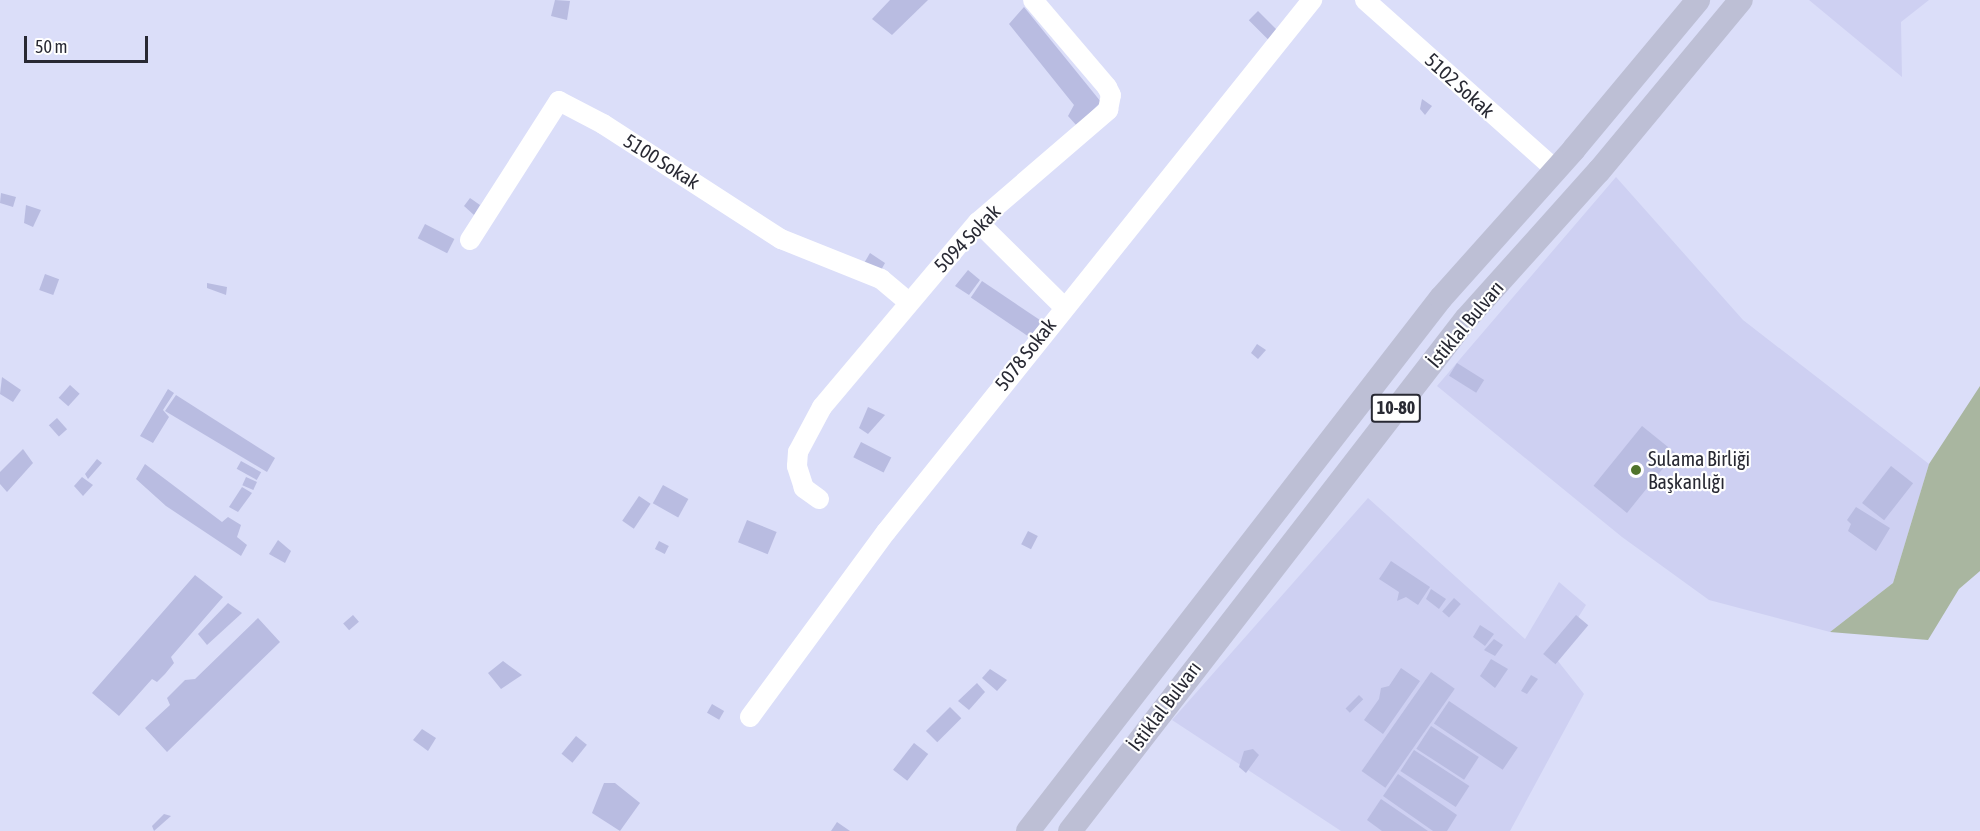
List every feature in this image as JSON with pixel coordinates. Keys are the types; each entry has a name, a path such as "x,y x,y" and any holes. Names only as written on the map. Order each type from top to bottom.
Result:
{"main road":[{"name":"İstiklal Bulvarı","path":"1028,831 1440,298 1556,170 1698,0"},
{"name":"İstiklal Bulvarı","path":"1070,831 1466,319 1599,171 1741,0"}],"street":[{"name":"5094 Sokak","path":"819,499 799,478 798,452 822,407 908,302 978,222 1110,104 1107,87 1033,0"},
{"name":"5078 Sokak","path":"750,717 886,532 1063,306 1312,0"},
{"name":"5102 Sokak","path":"1365,0 1556,170"},
{"name":"5100 Sokak","path":"470,240 559,101 603,124 781,239 881,279 908,302"},
{"path":"978,222 1063,306"}],"shaded area":[{"path":"1809,0 1929,0 1901,22 1902,77"},
{"path":"1616,177 1743,320 1929,464 1893,583 1830,632 1709,600 1622,537 1437,386"},
{"path":"1368,498 1525,639 1559,582 1586,605 1554,656 1584,694 1510,831 1341,831 1172,720"}],"green space":[{"path":"1980,386 1980,571 1959,589 1928,640 1830,632 1893,583 1929,464"}],"building":[{"path":"555,0 570,1 567,20 551,16"},
{"path":"890,0 928,0 892,35 872,19"},
{"path":"1024,7 1101,102 1077,126 1068,116 1074,105 1009,24"},
{"path":"1258,11 1278,31 1269,40 1249,20"},
{"path":"1422,99 1432,106 1425,115 1420,109"},
{"path":"1,193 16,197 13,207 0,203"},
{"path":"470,198 480,205 474,215 464,206"},
{"path":"26,205 41,210 33,227 24,223"},
{"path":"425,224 454,239 447,253 418,238"},
{"path":"870,253 885,263 880,272 863,265"},
{"path":"968,270 980,280 969,295 955,286"},
{"path":"45,274 59,279 53,295 39,290"},
{"path":"982,281 1043,322 1031,338 971,298"},
{"path":"207,283 227,287 226,295 207,288"},
{"path":"1257,344 1266,350 1258,359 1251,353"},
{"path":"1457,363 1484,380 1476,393 1449,376"},
{"path":"2,377 21,390 13,402 0,394"},
{"path":"70,385 80,394 68,406 59,398"},
{"path":"168,389 174,393 163,410 169,417 153,443 140,436"},
{"path":"176,395 275,458 267,472 165,411"},
{"path":"868,407 885,415 868,434 859,428"},
{"path":"57,418 67,429 59,437 49,425"},
{"name":"Sulama Birliği Başkanlığı","path":"1642,426 1675,453 1627,513 1594,486"},
{"path":"861,442 891,457 884,473 853,457"},
{"path":"23,449 33,463 7,492 0,484 0,472"},
{"path":"97,459 102,463 88,479 85,474"},
{"path":"241,461 261,472 257,480 237,469"},
{"path":"145,464 222,522 228,517 241,525 237,537 247,545 241,556 166,506 136,479"},
{"path":"1891,466 1913,483 1884,520 1862,503"},
{"path":"82,477 93,485 83,496 74,486"},
{"path":"246,477 257,482 253,490 242,485"},
{"path":"663,485 688,499 678,517 653,503"},
{"path":"242,487 252,493 238,512 229,507"},
{"path":"639,496 651,504 634,529 622,521"},
{"path":"1856,507 1890,528 1876,551 1848,531 1851,524 1847,520"},
{"path":"747,520 777,532 768,554 738,542"},
{"path":"1028,531 1038,536 1031,549 1021,544"},
{"path":"278,540 291,551 285,563 269,554"},
{"path":"659,541 669,546 665,554 655,549"},
{"path":"1391,561 1430,587 1418,605 1406,597 1397,601 1399,592 1379,579"},
{"path":"195,575 223,597 171,657 174,663 165,674 157,682 152,679 119,716 92,693"},
{"path":"1431,589 1446,599 1439,609 1426,599"},
{"path":"1454,598 1461,604 1449,617 1442,612"},
{"path":"228,603 242,613 207,645 198,634"},
{"path":"353,615 359,622 349,630 343,624"},
{"path":"1576,615 1588,625 1555,664 1543,654"},
{"path":"258,618 280,642 167,752 145,728 170,705 167,698 185,680 195,679"},
{"path":"1480,625 1494,634 1485,646 1473,637"},
{"path":"1494,639 1503,645 1495,656 1484,650"},
{"path":"1491,659 1508,669 1495,688 1480,676"},
{"path":"503,661 522,675 501,689 488,673"},
{"path":"1401,668 1420,681 1383,734 1364,720 1379,699 1381,688 1389,686"},
{"path":"990,669 1007,680 997,691 982,678"},
{"path":"1431,672 1455,689 1385,788 1362,771"},
{"path":"1531,675 1538,679 1527,694 1521,691"},
{"path":"977,683 985,692 969,710 958,701"},
{"path":"1359,695 1363,699 1350,713 1346,708"},
{"path":"1449,701 1518,747 1503,770 1434,723"},
{"path":"712,704 724,711 719,720 707,713"},
{"path":"950,707 961,718 937,742 926,731"},
{"path":"1431,726 1479,757 1464,780 1416,749"},
{"path":"422,729 436,738 428,751 413,740"},
{"path":"576,736 587,745 572,763 562,754"},
{"path":"914,743 928,754 907,781 893,770"},
{"path":"1253,749 1259,755 1246,773 1239,767 1244,751"},
{"path":"1414,750 1469,786 1456,807 1400,771"},
{"path":"1398,774 1457,815 1447,831 1433,831 1383,796"},
{"path":"604,783 615,783 640,803 620,831 592,813"},
{"path":"1381,799 1428,831 1382,831 1367,820"},
{"path":"164,814 171,816 154,831 152,826"},
{"path":"837,822 850,831 831,831"}],"place":[{"name":"Sulama Birliği Başkanlığı","path":"1636,470"}]}
